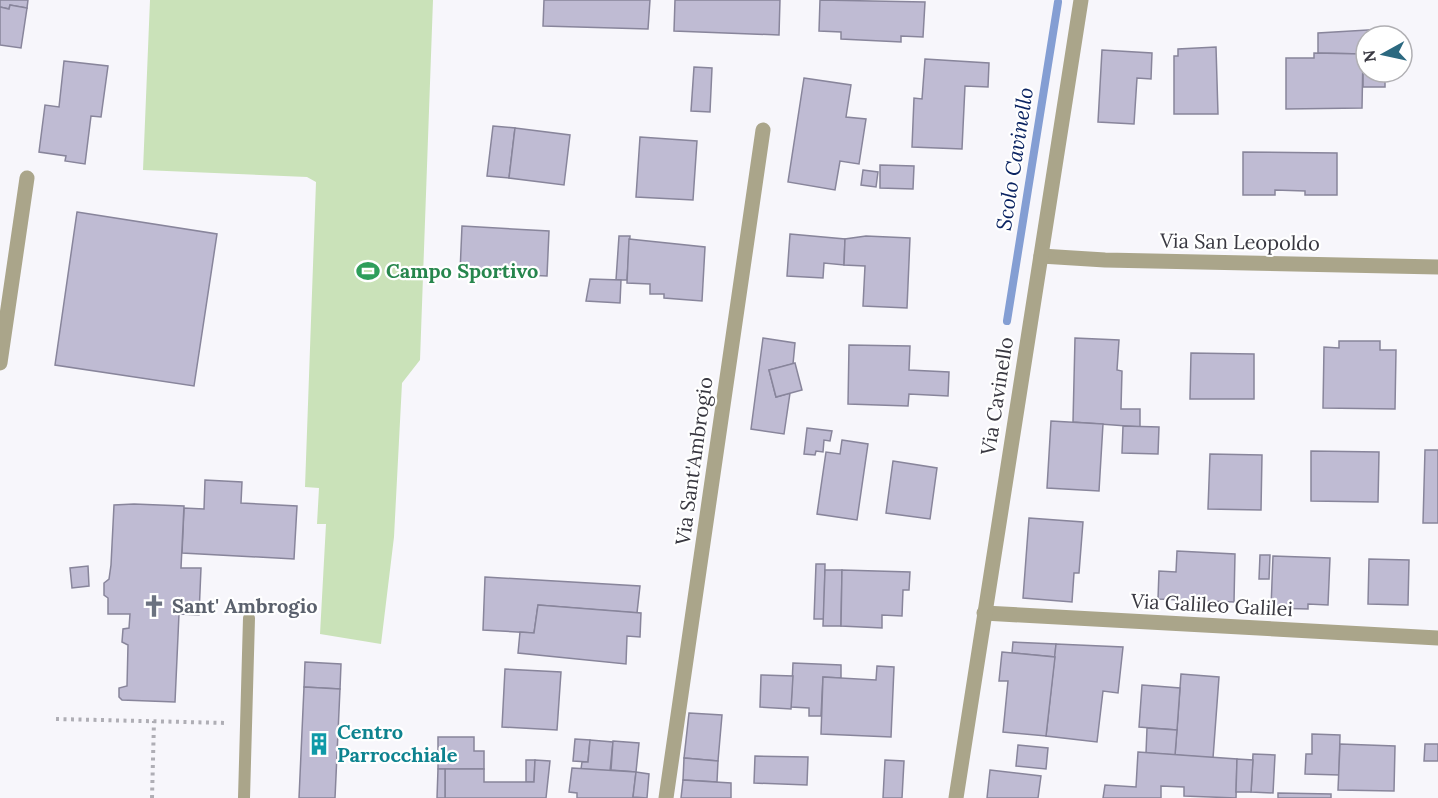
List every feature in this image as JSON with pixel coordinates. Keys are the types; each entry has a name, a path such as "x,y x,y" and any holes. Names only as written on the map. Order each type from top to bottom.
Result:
{"street":[{"name":"Via Cavinello","path":"956,798 1081,0"},
{"name":"Via Sant'Ambrogio","path":"666,798 763,130"},
{"path":"0,363 27,178"},
{"name":"Via San Leopoldo","path":"1041,256 1105,261 1438,267"},
{"name":"Via Galileo Galilei","path":"984,613 1438,638"}],"lane":[{"path":"244,798 249,618"}],"path":[{"path":"56,719 246,724"},
{"path":"152,798 154,721"}],"green space":[{"name":"Campo Sportivo","path":"150,0 433,0 420,360 402,383 394,537 381,644 320,634 326,524 317,524 319,488 305,487 316,182 307,177 143,170"}],"building":[{"path":"0,0 28,0 27,8 10,5 9,9 0,7"},
{"path":"544,0 650,0 648,29 543,26"},
{"path":"675,0 780,0 779,35 674,31"},
{"path":"820,0 925,2 923,37 901,36 901,42 841,39 841,32 819,31"},
{"path":"10,5 27,8 21,48 0,45 0,7 9,9"},
{"path":"1354,31 1354,54 1318,53 1318,33"},
{"path":"1216,47 1218,114 1174,114 1174,56 1178,56 1178,49"},
{"path":"1102,50 1152,53 1151,79 1137,78 1134,124 1098,122"},
{"path":"1314,53 1354,54 1354,84 1362,84 1362,108 1286,109 1286,58 1314,58"},
{"path":"925,59 989,63 988,87 965,86 962,149 912,147 914,98 922,99"},
{"path":"64,61 108,66 101,117 91,116 85,164 65,161 66,156 39,152 45,105 59,107"},
{"path":"694,67 712,68 710,112 691,111"},
{"path":"804,78 851,85 846,117 866,119 859,164 840,161 835,190 788,182"},
{"path":"1363,84 1385,84 1385,87 1363,87"},
{"path":"493,126 515,128 509,178 487,176"},
{"path":"515,128 570,135 564,185 509,178"},
{"path":"640,137 697,141 693,200 636,197"},
{"path":"1243,152 1337,153 1337,195 1305,195 1305,191 1275,190 1275,195 1243,195"},
{"path":"880,165 914,166 913,189 880,188"},
{"path":"863,170 878,172 876,187 861,185"},
{"path":"77,212 217,234 194,386 55,365"},
{"path":"462,226 549,231 547,276 460,272"},
{"path":"790,234 845,239 844,265 824,263 823,278 787,276"},
{"path":"619,236 630,236 627,280 616,280"},
{"path":"866,236 910,238 907,308 863,306 865,266 844,265 845,239"},
{"path":"629,239 705,247 702,301 664,298 664,294 650,294 650,284 627,283"},
{"path":"590,279 621,280 620,303 586,301"},
{"path":"763,338 795,343 793,364 769,370 776,397 790,393 784,434 751,429"},
{"path":"1075,338 1119,340 1117,370 1122,371 1121,409 1140,409 1140,427 1073,422"},
{"path":"1339,341 1380,341 1380,350 1396,350 1395,409 1323,408 1324,347 1339,348"},
{"path":"849,345 910,346 909,370 949,372 948,396 909,394 908,406 848,404"},
{"path":"1191,353 1254,354 1254,399 1190,399"},
{"path":"795,363 802,390 776,397 769,370"},
{"path":"1051,421 1103,424 1099,491 1047,488"},
{"path":"1123,426 1159,427 1158,454 1122,453"},
{"path":"807,428 832,431 830,441 824,440 823,452 816,451 815,455 804,454"},
{"path":"842,440 868,444 857,520 817,514 826,452 840,454"},
{"path":"1425,450 1438,450 1438,523 1423,523"},
{"path":"1311,451 1379,452 1378,502 1311,501"},
{"path":"1210,454 1262,455 1261,510 1208,509"},
{"path":"893,461 937,468 930,519 886,513"},
{"path":"205,480 242,482 241,503 297,506 294,559 182,553 184,508 204,509"},
{"name":"Sant' Ambrogio","path":"114,505 184,506 181,568 201,568 199,615 179,614 175,702 122,700 119,697 119,688 127,686 128,645 122,642 123,629 129,628 130,614 108,614 108,598 104,595 104,583 109,579 111,565"},
{"path":"1029,518 1083,522 1079,573 1074,573 1072,602 1023,598"},
{"path":"1177,551 1235,554 1234,602 1158,599 1159,571 1176,572"},
{"path":"1260,555 1270,555 1269,579 1259,579"},
{"path":"1273,556 1330,558 1328,605 1308,604 1308,609 1271,608"},
{"path":"1369,559 1409,560 1408,605 1368,604"},
{"path":"816,564 825,564 824,619 814,619"},
{"path":"88,566 89,586 72,588 70,568"},
{"path":"825,570 842,570 841,626 823,626"},
{"path":"842,570 910,572 909,590 903,590 902,616 882,615 882,628 841,626"},
{"path":"485,577 640,586 637,613 538,605 534,633 483,630"},
{"path":"538,605 641,613 640,637 627,636 626,664 518,653 520,632 534,633"},
{"path":"1013,642 1056,644 1055,657 1012,653"},
{"path":"1056,644 1123,647 1118,693 1103,691 1097,742 1046,736"},
{"path":"1002,652 1055,657 1046,736 1003,732 1008,681 999,681"},
{"path":"305,662 341,664 340,689 304,687"},
{"path":"793,663 841,665 841,678 823,677 821,716 809,716 809,708 791,707"},
{"path":"877,666 894,667 891,737 821,734 823,677 876,680"},
{"path":"505,669 561,672 557,730 502,727"},
{"path":"1181,674 1219,677 1213,758 1175,755"},
{"path":"761,675 793,676 791,709 760,707"},
{"path":"1142,685 1180,688 1177,730 1139,727"},
{"name":"Centro Parrocchiale","path":"304,687 340,689 335,798 299,798"},
{"path":"689,713 722,715 718,761 684,758"},
{"path":"1147,728 1177,730 1175,755 1146,753"},
{"path":"1312,734 1340,735 1339,775 1305,774 1306,754 1312,754"},
{"path":"438,737 474,737 474,751 484,751 484,769 438,769"},
{"path":"575,739 590,740 588,762 573,761"},
{"path":"590,740 613,742 610,771 581,769 582,762 588,762"},
{"path":"613,741 639,743 636,772 611,770"},
{"path":"1340,744 1395,746 1394,791 1338,790"},
{"path":"1425,744 1438,744 1438,761 1424,761"},
{"path":"1018,745 1048,748 1046,769 1016,766"},
{"path":"1138,752 1237,759 1236,798 1184,796 1184,787 1161,786 1161,798 1103,798 1105,785 1136,787"},
{"path":"1253,754 1275,755 1273,793 1251,792"},
{"path":"755,756 808,757 807,785 754,783"},
{"path":"684,758 718,761 717,782 683,780"},
{"path":"1237,759 1253,760 1251,792 1236,792"},
{"path":"526,760 535,760 534,782 526,782"},
{"path":"535,760 550,761 546,798 445,798 445,769 484,769 484,782 534,782"},
{"path":"885,760 904,761 902,798 883,798"},
{"path":"572,768 636,772 633,797 640,798 577,798 577,793 569,792"},
{"path":"438,769 445,769 445,798 437,798"},
{"path":"990,770 1041,776 1038,798 987,798"},
{"path":"636,772 649,774 647,798 633,797"},
{"path":"683,780 731,783 731,798 681,798"},
{"path":"1278,793 1331,794 1331,798 1278,798"}],"waterway":[{"name":"Scolo Cavinello","path":"1007,321 1058,2"}],"place":[{"name":"Campo Sportivo","path":"368,271"},
{"name":"Sant' Ambrogio","path":"154,606"},
{"name":"Centro Parrocchiale","path":"319,744"}]}
